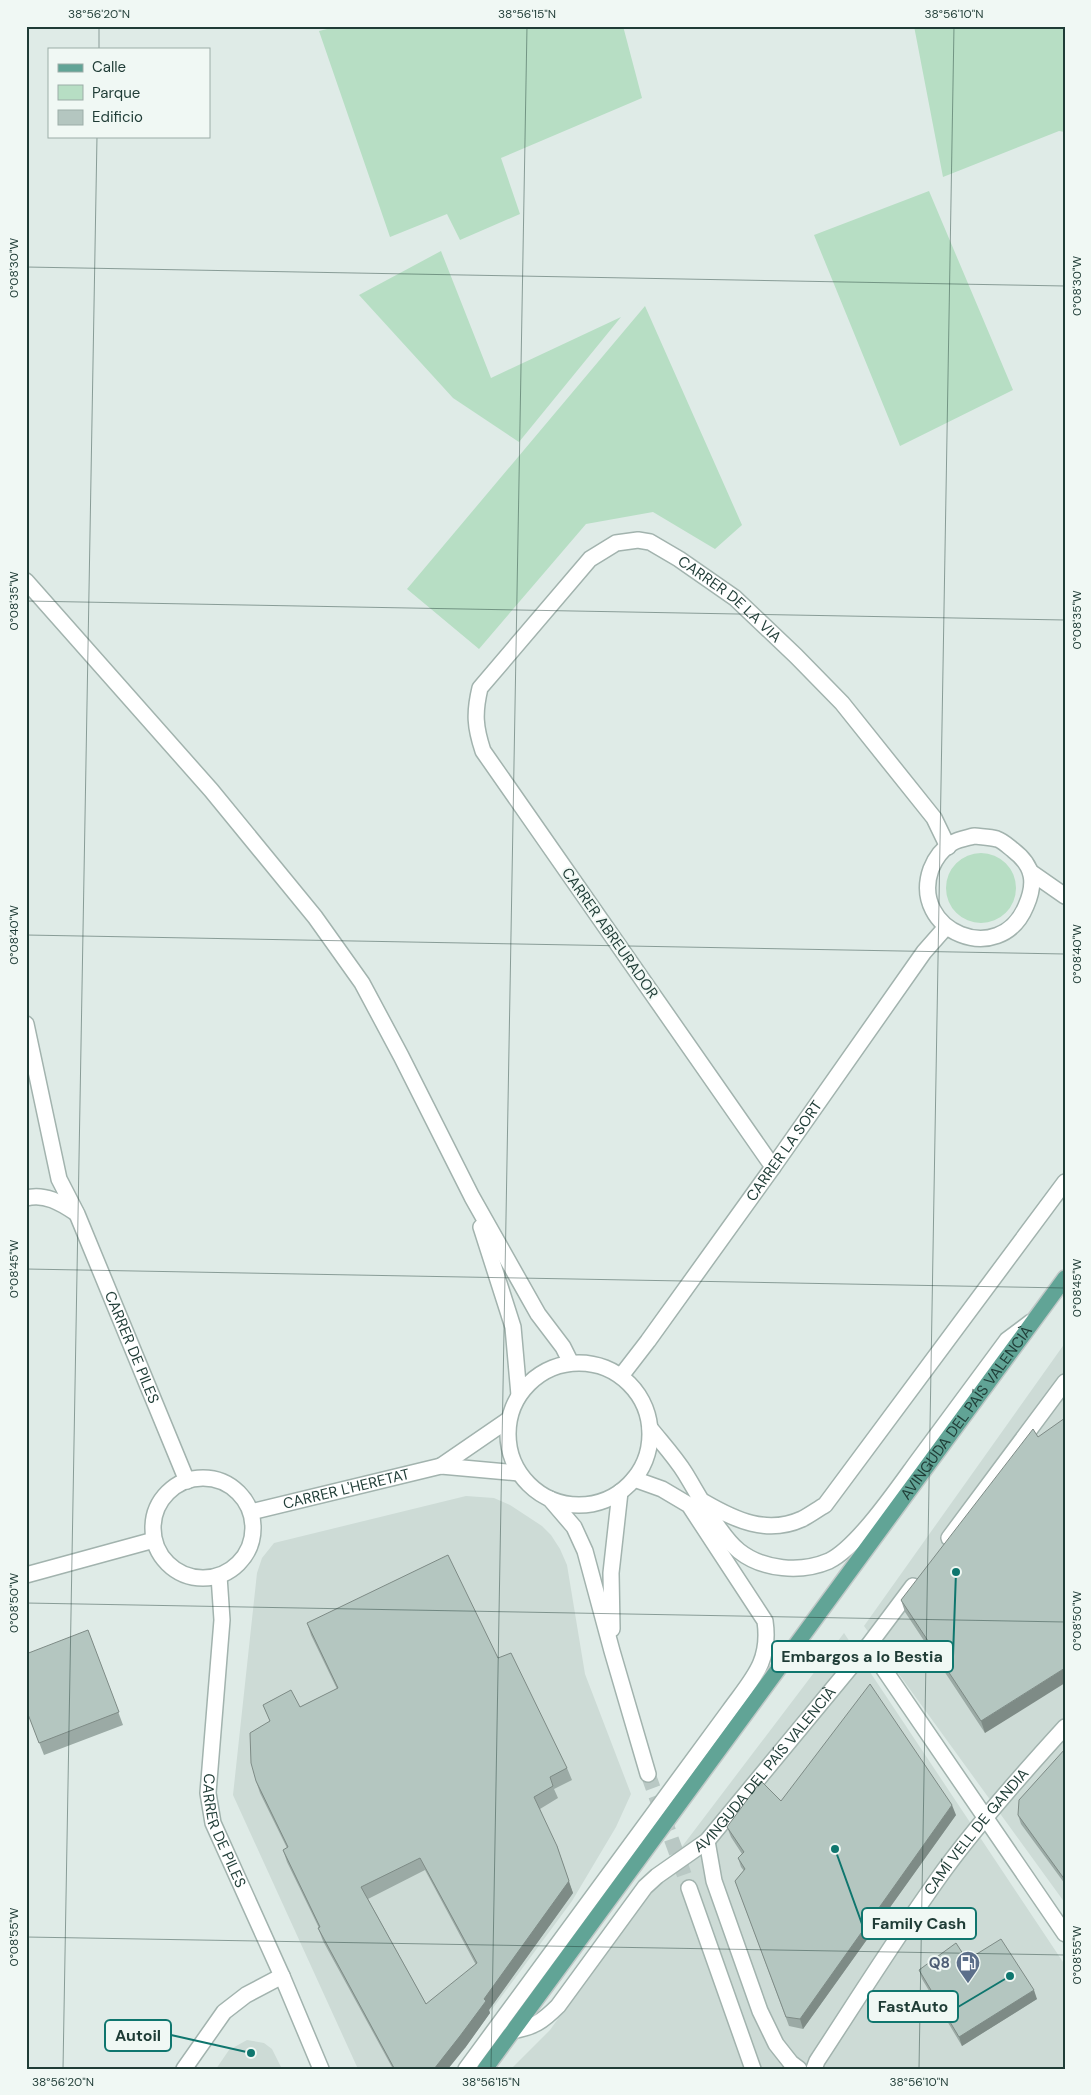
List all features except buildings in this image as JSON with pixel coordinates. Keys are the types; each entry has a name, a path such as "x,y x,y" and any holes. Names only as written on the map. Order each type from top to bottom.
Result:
{"main road":[{"name":"AVINGUDA DEL PAÍS VALENCIÀ","path":"485,2069 1065,1278"}],"street":[{"name":"CARRER DE LA VIA","path":"480,688 590,559 616,543 638,540 650,542 679,559 735,598 836,696 891,762 934,818 948,847"},
{"path":"26,581 211,790 315,917 362,983 402,1056 472,1196 538,1314 563,1346 571,1363"},
{"name":"CARRER ABREURADOR","path":"480,688 476,707 476,731 483,751 773,1167"},
{"path":"1032,873 1032,893 1022,916 1016,924 1002,934 989,939 967,938 946,927 931,907 928,879 934,862 953,843 974,836 999,839 1019,854 1032,873 1065,896"},
{"name":"CARRER LA SORT","path":"621,1376 773,1167 924,952 946,927"},
{"name":"CARRER DE PILES","path":"26,1024 60,1178 77,1214 187,1481"},
{"path":"703,1501 748,1524 765,1526 781,1526 803,1519 825,1505 1065,1182"},
{"path":"472,1196 512,1327 519,1394"},
{"path":"26,1198 47,1198 60,1202 77,1214"},
{"path":"648,1774 585,1550 574,1526 550,1500 534,1490 519,1473 509,1448 508,1420 519,1394 529,1382 556,1366 571,1363 589,1363 621,1376 632,1386 641,1399 650,1428 679,1464 714,1520 739,1551 759,1562 776,1568 794,1568 829,1561 846,1549 884,1506 1007,1340 1036,1318"},
{"path":"940,1550 1065,1382"},
{"name":"CARRER L'HERETAT","path":"441,1466 508,1420"},
{"path":"550,1500 567,1505 586,1505 604,1501 620,1492 634,1479 647,1455 650,1428"},
{"name":"CARRER L'HERETAT","path":"251,1512 441,1466 519,1473"},
{"path":"202,1478 218,1480 232,1487 244,1498 251,1512 252,1538 248,1551 241,1562 219,1576 202,1579 186,1575 171,1566 160,1553 154,1540 154,1525 160,1503 172,1490 187,1481 202,1478"},
{"path":"466,2069 729,1711 764,1659 768,1639 765,1621 689,1505 662,1489 634,1479"},
{"path":"612,1651 611,1573 620,1492"},
{"path":"26,1575 154,1540"},
{"name":"AVINGUDA DEL PAÍS VALENCIÀ","path":"512,2031 531,2027 543,2020 558,2006 645,1887 657,1876 707,1841 868,1646 923,1573"},
{"name":"CARRER DE PILES","path":"219,1576 222,1620 208,1793 209,1806 213,1822 282,1976 321,2069"},
{"path":"868,1646 1065,1934"},
{"name":"CAMÍ VELL DE GANDIA","path":"814,2069 817,2061 873,1974 945,1870 985,1817 1065,1727"},
{"path":"686,1770 688,1793"},
{"path":"707,1841 714,1881 764,2020 776,2044 791,2063 799,2069"},
{"path":"622,1856 649,1847"},
{"path":"689,1888 754,2069"},
{"path":"184,2069 224,2012 246,1994 282,1976"}],"shaded area":[{"path":"1065,1343 1065,1903 864,1626"},
{"path":"466,1496 494,1498 510,1505 542,1526 551,1535 560,1549 567,1565 585,1674 631,1794 616,1827 572,1901 448,2069 358,2069 233,1795 257,1573 262,1558 274,1543"},
{"path":"844,1633 1065,1965 1065,2069 511,2069 550,2030 640,1902"},
{"path":"247,2040 264,2043 272,2049 282,2069 216,2069 229,2050"}],"green space":[{"path":"339,26 623,26 642,98 501,158 520,214 460,240 447,214 390,237 319,31"},
{"path":"914,26 1065,26 1065,132 1059,131 943,177"},
{"path":"929,191 1013,390 900,446 814,235"},
{"path":"441,251 491,378 621,317 519,442 453,398 359,295"},
{"path":"645,306 742,525 715,549 653,512 586,524 479,649 407,589"},
{"path":"981,853 1000,859 1010,869 1016,888 1010,907 1000,917 981,923 962,917 952,907 946,888 952,869 962,859"}],"tunnel":[{"path":"648,1774 689,1888"}],"place":[{"name":"Embargos a lo Bestia","path":"956,1572"},
{"name":"Family Cash","path":"835,1849"},
{"name":"FastAuto","path":"1010,1976"},
{"name":"Q8","path":"968,1984"},
{"name":"Autoil","path":"251,2053"}]}
